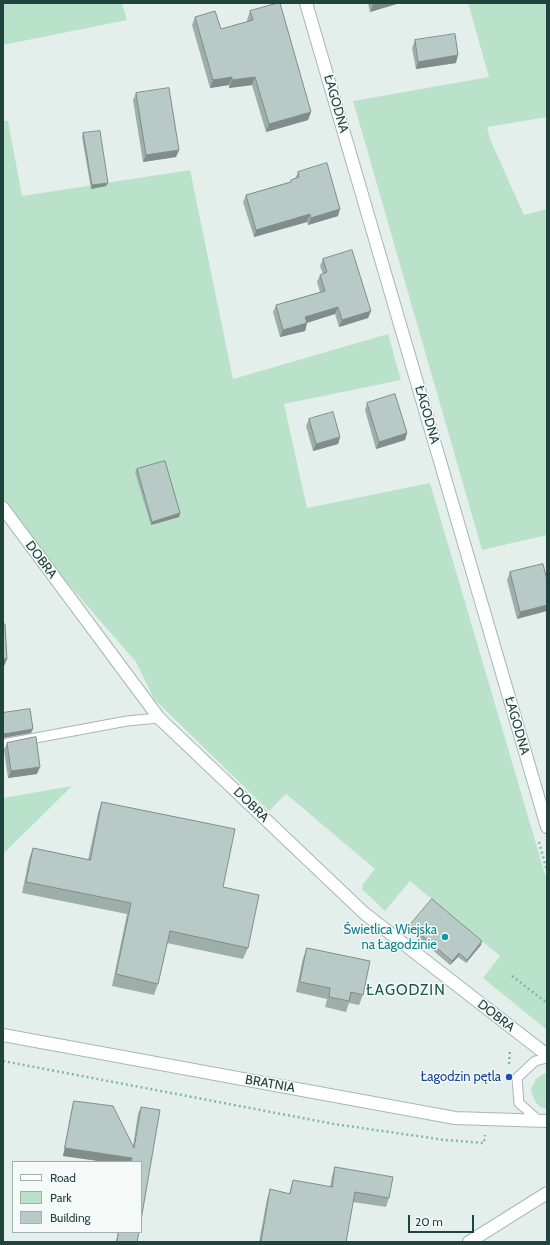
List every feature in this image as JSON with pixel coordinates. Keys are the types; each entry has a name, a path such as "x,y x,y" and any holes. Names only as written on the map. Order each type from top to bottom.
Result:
{"street":[{"name":"ŁAGODNA","path":"306,3 547,827"},
{"name":"DOBRA","path":"3,508 159,718 364,913 547,1057"},
{"name":"BRATNIA","path":"3,1035 456,1118 543,1120"},
{"path":"469,1242 547,1193"}],"lane":[{"path":"3,744 127,721 159,718"},
{"path":"543,1120 519,1104 517,1078 535,1061 547,1057"}],"path":[{"path":"512,976 547,1003"},
{"path":"3,1061 334,1124 445,1140 484,1143"}],"green space":[{"path":"3,3 122,3 127,20 3,45"},
{"path":"468,3 547,3 547,117 487,127 490,139 524,215 547,209 547,535 482,550 353,101 489,77"},
{"path":"3,121 8,121 22,196 190,170 233,379 388,334 401,380 284,404 307,508 430,483 547,881 547,1030 483,978 500,956 410,881 385,911 362,889 363,884 375,869 286,794 269,811 154,699 136,662 3,509"},
{"path":"72,786 3,854 3,798"},
{"path":"547,1073 547,1109 538,1105 534,1099 531,1089 536,1079"}],"building":[{"path":"280,3 311,112 269,124 255,77 232,80 232,77 213,80 195,17 215,11 221,29 253,20 250,11"},
{"path":"455,34 458,55 418,62 415,40"},
{"path":"169,88 179,150 146,155 136,93"},
{"path":"100,131 108,183 92,185 83,133"},
{"path":"327,163 340,209 311,218 310,214 256,230 246,195 291,182 291,180 299,177 298,172"},
{"path":"352,250 371,311 342,320 338,307 305,317 307,323 283,330 276,305 325,291 320,275 327,272 323,259"},
{"path":"395,394 407,433 379,442 367,403"},
{"path":"333,412 340,437 316,444 309,419"},
{"path":"165,461 180,513 152,522 137,469"},
{"path":"543,564 547,580 547,605 520,612 510,572"},
{"path":"3,624 5,624 7,659 3,659"},
{"path":"30,709 33,729 4,734 3,713"},
{"path":"36,737 40,767 11,771 7,743"},
{"path":"102,802 235,829 223,887 259,895 248,948 170,931 158,984 116,974 131,903 26,882 33,848 90,860"},
{"name":"Świetlica Wiejska na Łagodzinie","path":"432,899 482,941 467,960 459,953 452,961 410,925"},
{"path":"307,948 370,961 363,995 351,992 349,1001 329,997 330,988 300,982"},
{"path":"74,1101 113,1106 134,1148 141,1107 160,1110 142,1214 142,1161 131,1161 132,1158 65,1148"},
{"path":"335,1167 393,1177 389,1198 355,1192 346,1242 261,1242 270,1189 290,1194 293,1180 332,1187"},
{"path":"119,1233 139,1233 137,1242 117,1242"}],"place":[{"name":"Świetlica Wiejska na Łagodzinie","path":"445,937"},
{"name":"Łagodzin pętla","path":"509,1077"}],"district":[{"name":"ŁAGODZIN","path":"406,991"}]}
